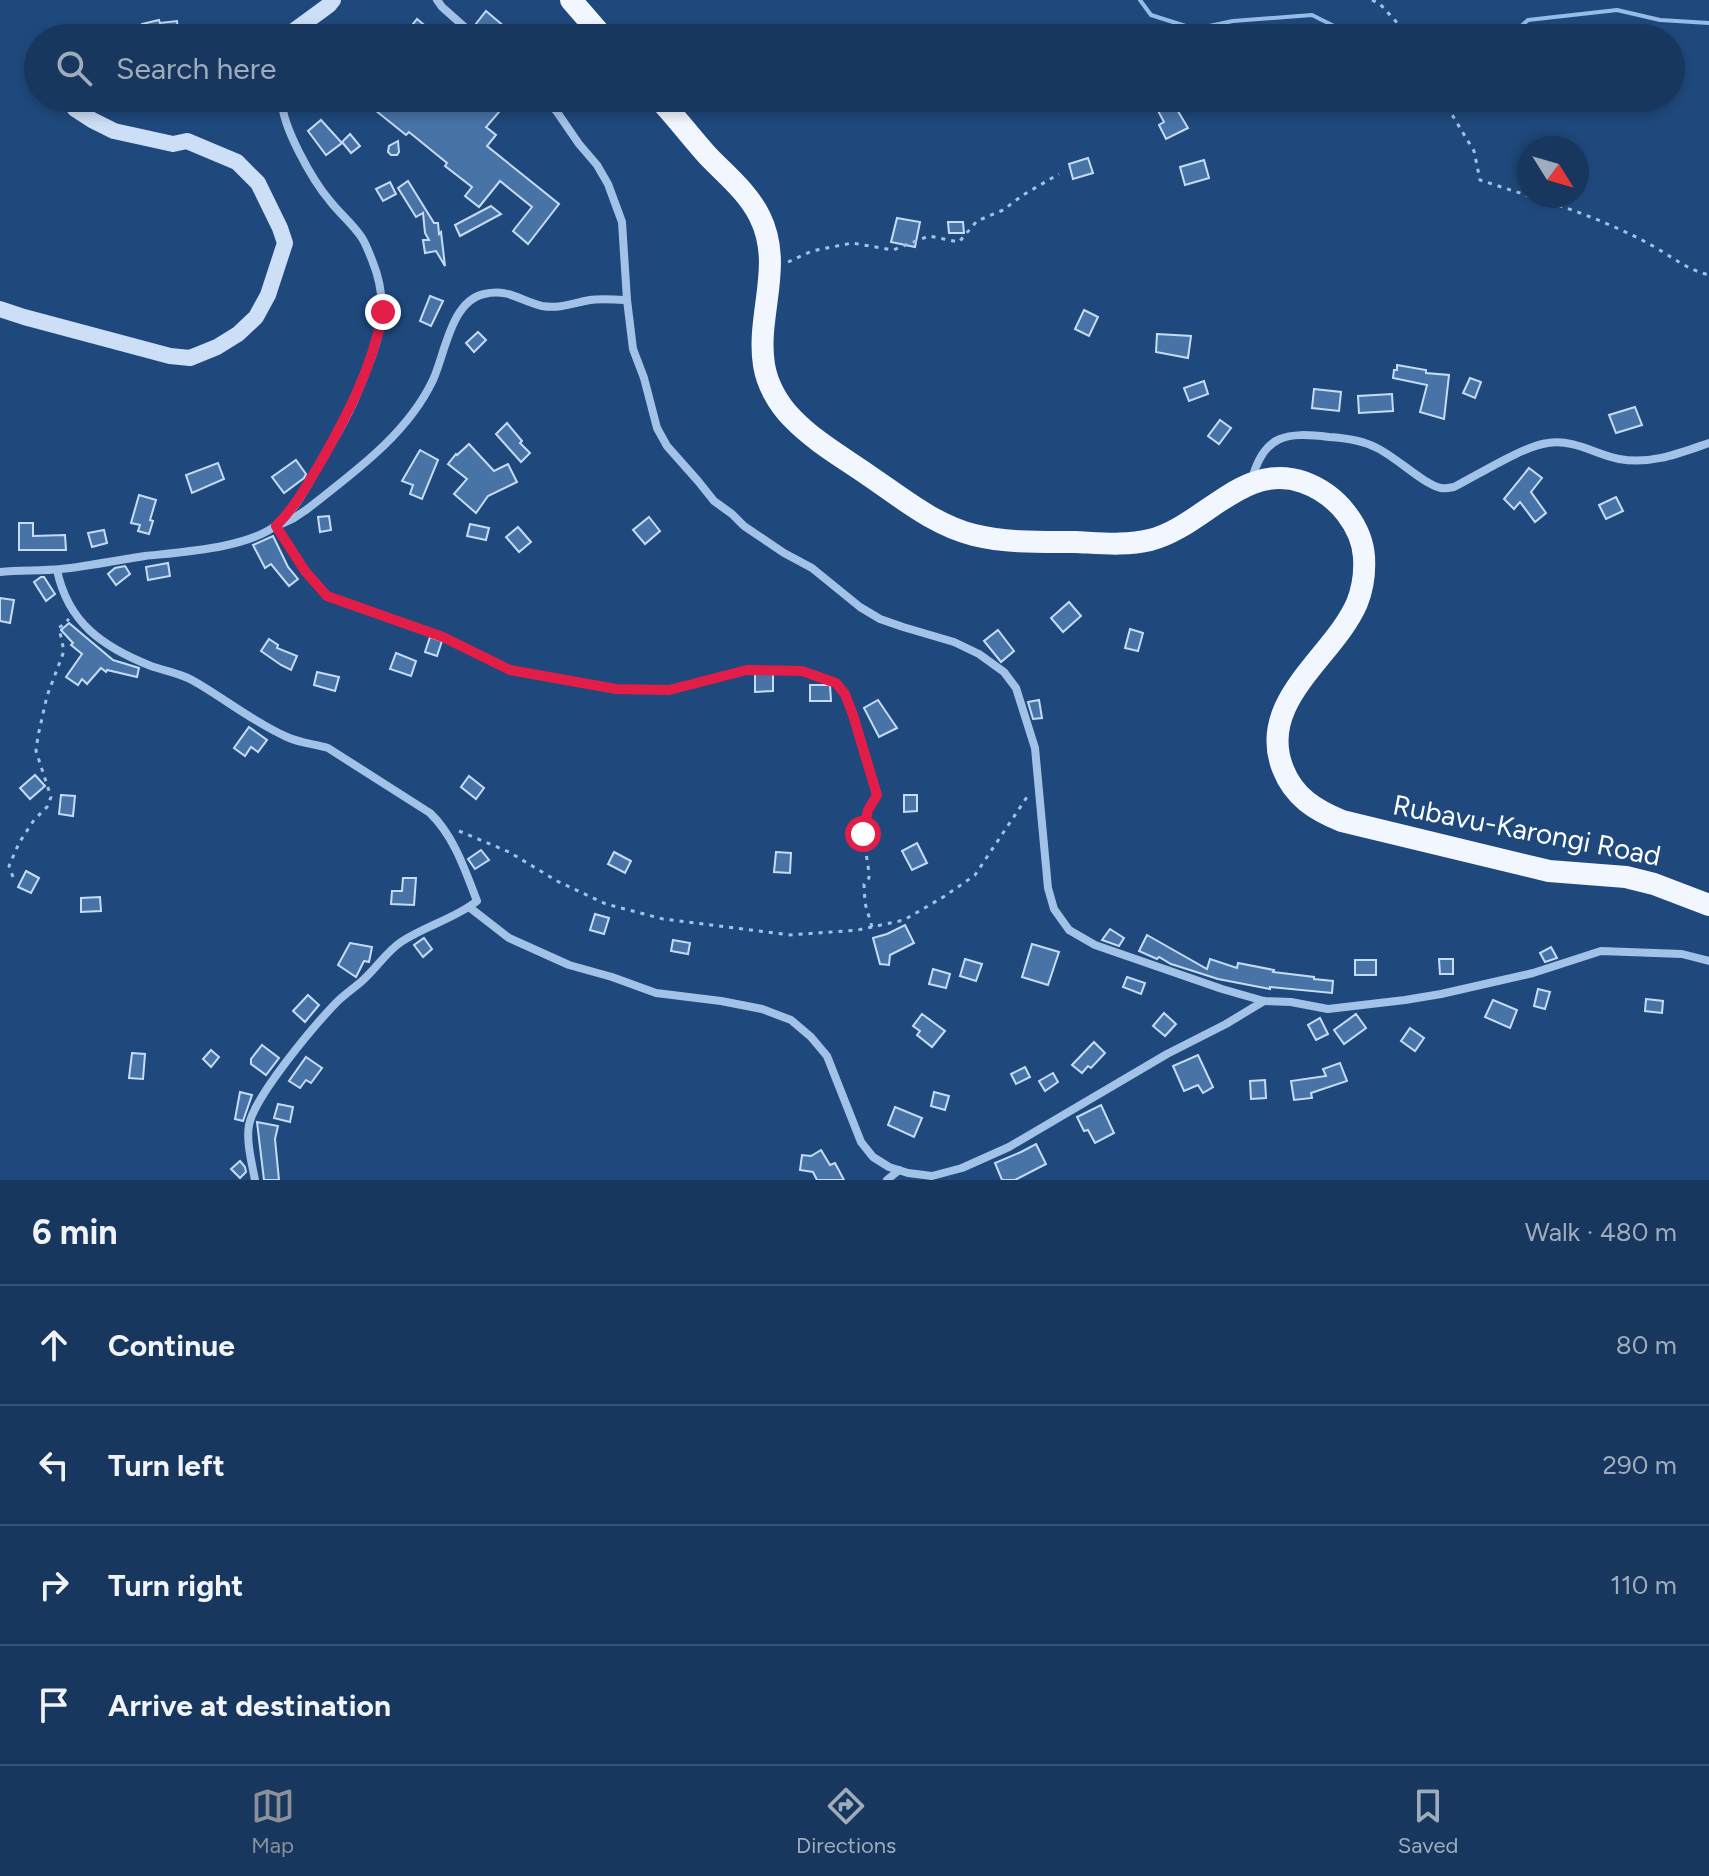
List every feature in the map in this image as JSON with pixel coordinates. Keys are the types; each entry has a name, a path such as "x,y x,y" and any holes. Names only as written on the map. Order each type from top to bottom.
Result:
{"highway":[{"path":"571,0 592,24"},
{"name":"Rubavu-Karongi Road","path":"670,112 760,215 768,241 770,270 762,337 769,382 779,403 791,418 838,455 951,529 1005,541 1125,543 1148,540 1171,533 1210,506 1251,484 1276,477 1294,479 1322,490 1345,512 1359,535 1364,551 1365,575 1357,603 1346,622 1293,694 1281,717 1278,754 1292,789 1321,813 1368,829 1549,871 1626,877 1709,905"}],"main road":[{"path":"306,24 333,0"},
{"path":"0,309 170,356 190,358 238,334 256,317 268,295 285,243 258,183 237,162 187,141 173,144 114,131 80,112"}],"street":[{"path":"437,0 462,24"},
{"path":"276,526 300,497 353,403 377,341 383,312 382,291 362,238 316,183 282,112"},
{"path":"556,112 597,165 608,184 622,222 633,349 657,428 676,458 714,501 744,526 812,568 860,607 891,623 954,642 979,654 1004,672 1016,688 1035,748 1048,888 1054,909 1069,930 1103,948 1222,989 1264,1001 1328,1009 1405,1000 1533,973 1601,951 1682,954 1709,961"},
{"path":"1,570 57,570 201,550 249,539 306,510 391,438 417,407 433,379 450,330 464,306 481,294 505,292 542,306 566,307 591,300 627,300"},
{"path":"1251,484 1257,462 1265,451 1275,441 1300,434 1363,442 1395,457 1441,488 1454,487 1544,443 1567,442 1619,459 1636,461 1663,458 1709,443"},
{"path":"57,570 62,591 74,614 88,630 144,663 195,681 283,735 328,748 411,799 441,823 477,901 421,929 397,945 362,981 336,1002 306,1037 264,1093 249,1125 250,1158 255,1180"},
{"path":"469,907 509,938 569,965 656,993 749,1006 791,1020 827,1056 861,1142 873,1157 889,1167 932,1176 990,1156 1264,1001"},
{"path":"887,1180 899,1170"}],"path":[{"path":"1372,0 1380,4 1398,24"},
{"path":"1450,112 1474,151 1480,180 1517,192"},
{"path":"770,270 812,251 852,243 893,250 929,236 959,242 977,221 1003,210 1059,174"},
{"path":"1571,208 1653,246 1694,271 1709,275"},
{"path":"276,526 305,571 327,596 443,637 510,670 616,689 669,690 747,670 802,671 836,683 845,694 853,715 877,795 868,810 863,834 869,862 869,878 864,884 865,903 872,927"},
{"path":"13,877 9,866 19,843 47,807 51,797 36,751 47,696 64,651 59,628 74,614"},
{"path":"441,823 509,852 557,881 606,904 663,919 790,935 858,930 904,920 945,896 975,875 1038,780"}],"building":[{"path":"486,11 501,24 476,24"},
{"path":"159,20 160,23 177,21 177,24 142,24"},
{"path":"377,112 499,112 486,127 496,135 487,146 559,204 528,244 513,231 532,207 500,181 479,207 465,196 472,187 409,132 406,135"},
{"path":"1159,112 1179,112 1188,128 1166,139 1159,125 1164,122"},
{"path":"321,120 342,143 326,155 308,131"},
{"path":"350,134 360,146 351,153 342,142"},
{"path":"398,141 399,152 391,155 389,146"},
{"path":"1088,158 1093,173 1073,179 1069,164"},
{"path":"1204,160 1209,178 1185,185 1180,167"},
{"path":"408,181 434,223 438,223 445,266 436,251 425,253 423,240 429,240 423,213 416,217 398,188"},
{"path":"390,182 396,194 383,201 376,189"},
{"path":"491,206 501,214 460,236 455,225"},
{"path":"897,218 920,222 915,247 891,242"},
{"path":"948,222 963,222 964,233 949,233"},
{"path":"430,296 443,301 431,326 420,321"},
{"path":"1084,310 1098,317 1089,336 1075,329"},
{"path":"478,332 486,340 474,352 466,343"},
{"path":"1157,334 1191,336 1188,358 1156,352"},
{"path":"1397,365 1449,375 1444,419 1420,412 1427,385 1393,378"},
{"path":"1470,378 1481,382 1475,398 1463,393"},
{"path":"1204,381 1208,394 1189,401 1184,388"},
{"path":"1314,389 1341,392 1339,411 1312,408"},
{"path":"1392,394 1393,411 1359,413 1358,396"},
{"path":"1635,407 1642,425 1616,433 1609,415"},
{"path":"1220,420 1231,428 1219,444 1208,436"},
{"path":"507,423 530,453 521,462 496,434"},
{"path":"469,444 494,471 508,464 517,482 488,496 476,513 454,494 467,479 448,464"},
{"path":"420,450 438,460 422,499 410,494 413,485 402,481"},
{"path":"296,460 306,474 284,493 272,477"},
{"path":"218,463 224,479 192,493 186,475"},
{"path":"1529,468 1542,478 1531,492 1546,513 1535,522 1520,502 1514,509 1504,499"},
{"path":"139,495 156,500 149,534 138,531 140,525 131,523"},
{"path":"1616,497 1623,511 1606,519 1599,505"},
{"path":"329,516 331,530 320,532 318,517"},
{"path":"649,517 660,531 645,544 633,530"},
{"path":"19,523 33,523 33,536 65,535 66,550 19,550"},
{"path":"470,524 489,528 486,540 467,536"},
{"path":"518,527 531,542 519,552 506,537"},
{"path":"104,530 107,543 92,547 88,533"},
{"path":"273,536 288,567 298,579 289,586 271,564 265,568 253,545"},
{"path":"168,563 170,576 148,580 146,567"},
{"path":"125,566 130,574 116,585 108,574 115,568"},
{"path":"41,577 55,594 46,601 34,582"},
{"path":"0,598 14,600 10,623 0,621"},
{"path":"1069,602 1081,616 1063,632 1051,618"},
{"path":"69,623 113,660 139,668 137,677 106,672 101,668 87,684 82,679 78,685 66,677 82,654 61,630"},
{"path":"1130,629 1143,633 1138,651 1125,648"},
{"path":"998,630 1014,651 1001,662 984,641"},
{"path":"430,637 442,641 437,656 425,652"},
{"path":"269,639 278,645 277,648 297,656 291,670 261,651"},
{"path":"396,653 416,661 411,676 390,669"},
{"path":"317,672 339,677 335,691 314,685"},
{"path":"755,674 773,674 773,691 755,692"},
{"path":"810,685 830,685 831,701 810,701"},
{"path":"878,700 897,728 879,737 864,708"},
{"path":"1039,700 1042,718 1033,719 1028,702"},
{"path":"249,727 267,740 258,752 251,747 245,756 234,748"},
{"path":"35,775 45,786 30,799 20,788"},
{"path":"469,776 484,788 476,799 461,787"},
{"path":"61,795 75,796 73,816 59,814"},
{"path":"904,795 917,795 917,811 904,812"},
{"path":"917,843 927,863 912,870 902,851"},
{"path":"481,850 489,860 475,869 468,859"},
{"path":"614,852 631,861 625,873 608,864"},
{"path":"776,852 791,853 790,873 774,872"},
{"path":"26,871 39,878 31,893 18,887"},
{"path":"403,878 416,878 414,905 391,904 392,891 402,891"},
{"path":"100,897 101,911 81,912 81,898"},
{"path":"595,914 609,918 604,934 590,930"},
{"path":"905,925 914,943 890,955 889,965 880,964 873,938"},
{"path":"1110,929 1124,938 1119,946 1102,940"},
{"path":"1147,935 1207,969 1210,959 1237,968 1238,963 1273,972 1314,977 1333,981 1332,993 1270,989 1218,979 1139,951"},
{"path":"424,938 432,949 423,957 414,945"},
{"path":"673,940 690,943 688,954 671,951"},
{"path":"350,943 372,947 369,962 364,961 356,977 338,965"},
{"path":"1032,944 1059,952 1048,985 1022,977"},
{"path":"1551,947 1557,958 1545,962 1540,953"},
{"path":"965,959 982,964 976,981 960,976"},
{"path":"1439,959 1453,959 1453,974 1440,974"},
{"path":"1355,960 1376,960 1376,975 1355,975"},
{"path":"933,969 950,974 946,988 929,984"},
{"path":"1127,977 1145,983 1141,994 1123,987"},
{"path":"1538,989 1550,992 1545,1009 1534,1006"},
{"path":"308,995 319,1005 305,1022 293,1011"},
{"path":"1646,999 1663,1001 1662,1013 1645,1011"},
{"path":"1493,1000 1517,1010 1510,1028 1485,1017"},
{"path":"1164,1013 1176,1024 1165,1036 1153,1026"},
{"path":"922,1014 945,1031 932,1047 917,1035 920,1031 913,1026"},
{"path":"1356,1014 1366,1028 1344,1044 1334,1030"},
{"path":"1320,1018 1328,1034 1316,1040 1308,1025"},
{"path":"1410,1028 1424,1038 1415,1051 1401,1041"},
{"path":"1094,1042 1105,1053 1082,1073 1072,1065"},
{"path":"262,1045 279,1058 266,1075 251,1064 251,1059"},
{"path":"211,1050 219,1057 211,1067 203,1059"},
{"path":"132,1053 145,1054 143,1079 129,1078"},
{"path":"1198,1055 1213,1087 1203,1093 1198,1085 1184,1091 1173,1066"},
{"path":"306,1057 322,1068 311,1083 306,1080 300,1088 289,1081"},
{"path":"1340,1063 1347,1081 1311,1093 1312,1098 1294,1100 1291,1081 1326,1076 1323,1069"},
{"path":"1025,1067 1030,1077 1016,1084 1011,1074"},
{"path":"1053,1073 1058,1082 1045,1091 1039,1081"},
{"path":"1265,1080 1266,1098 1251,1099 1250,1081"},
{"path":"240,1092 252,1095 243,1121 235,1119"},
{"path":"934,1092 949,1096 945,1110 931,1106"},
{"path":"278,1104 293,1107 290,1122 274,1118"},
{"path":"1101,1105 1114,1133 1095,1143 1077,1117"},
{"path":"895,1107 922,1118 914,1137 888,1125"},
{"path":"257,1122 278,1126 275,1139 279,1180 264,1180"},
{"path":"1036,1144 1046,1164 1015,1180 1002,1180 995,1163"},
{"path":"821,1150 830,1165 835,1163 844,1180 817,1180 813,1172 800,1170 802,1155 811,1156"},
{"path":"240,1161 246,1172 240,1178 231,1169"}],"waterway":[{"path":"1140,0 1151,15 1179,24"},
{"path":"1524,24 1528,20 1617,10 1660,20 1709,23"},
{"path":"1219,24 1312,15 1330,24"}],"route":[{"path":"383,312 377,341 353,403 300,497 276,526 305,571 327,596 443,637 510,670 616,689 669,690 747,670 802,671 836,683 845,694 853,715 877,795 868,810 863,834"}]}
